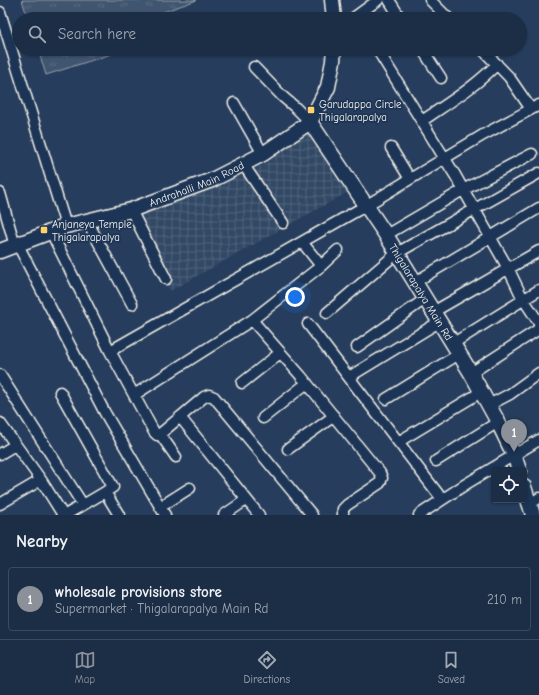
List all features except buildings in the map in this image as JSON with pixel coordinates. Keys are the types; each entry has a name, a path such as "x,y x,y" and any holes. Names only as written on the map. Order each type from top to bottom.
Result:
{"main road":[{"path":"332,0 333,12"},
{"name":"Andrahalli Main Road","path":"0,251 66,226 131,210 212,180 263,154 310,122 328,87 333,56"},
{"name":"Thigalarapalya Main Rd","path":"310,122 386,234 471,374 498,422 514,455 517,467"},
{"path":"527,493 534,506"}],"street":[{"path":"362,12 378,0"},
{"path":"389,0 397,12"},
{"path":"430,0 442,12"},
{"path":"0,12 12,51"},
{"path":"14,56 66,226"},
{"path":"381,56 422,120 539,323"},
{"path":"427,56 441,78"},
{"path":"110,352 367,205 444,158 535,107 489,56"},
{"path":"422,120 479,81 497,64"},
{"path":"254,67 283,98 310,122"},
{"path":"234,103 263,154"},
{"path":"391,148 410,179"},
{"path":"386,234 463,190 532,154"},
{"path":"243,164 283,224"},
{"path":"327,313 397,253 539,173"},
{"path":"0,193 16,245 105,413 163,511 190,488"},
{"path":"415,282 539,208"},
{"path":"131,210 166,279"},
{"path":"87,221 132,304"},
{"path":"51,232 110,352 154,432 157,435 160,434 176,457"},
{"path":"302,242 321,266"},
{"path":"134,395 252,320 321,266 338,250"},
{"path":"348,377 436,317 539,252"},
{"path":"386,399 539,290"},
{"path":"357,347 425,299"},
{"path":"252,320 307,383 380,473 382,478 380,483 346,505 343,509 342,515"},
{"path":"308,324 442,499"},
{"path":"471,374 539,329"},
{"path":"242,383 280,353"},
{"path":"489,405 510,394 539,372"},
{"path":"0,375 83,506"},
{"path":"263,418 307,383"},
{"path":"0,423 64,515 83,506 113,487 60,392"},
{"path":"398,442 481,392"},
{"path":"160,434 204,397 209,395 214,397 312,515"},
{"path":"288,449 334,416"},
{"path":"180,417 259,515"},
{"path":"436,461 498,422"},
{"path":"418,515 539,440"},
{"path":"0,454 16,445"},
{"path":"0,504 41,480"},
{"path":"105,492 119,515"},
{"path":"224,515 246,500"}],"shaded area":[{"path":"310,130 350,191 170,291 128,218 243,175 267,163"}],"green space":[{"path":"22,0 197,0 163,12 26,12"},
{"path":"40,56 105,56 46,75"}],"place":[{"name":"Garudappa Circle Thigalarapalya","path":"311,110"},
{"name":"Anjaneya Temple Thigalarapalya","path":"44,230"},
{"name":"wholesale provisions store","path":"514,452"}]}
